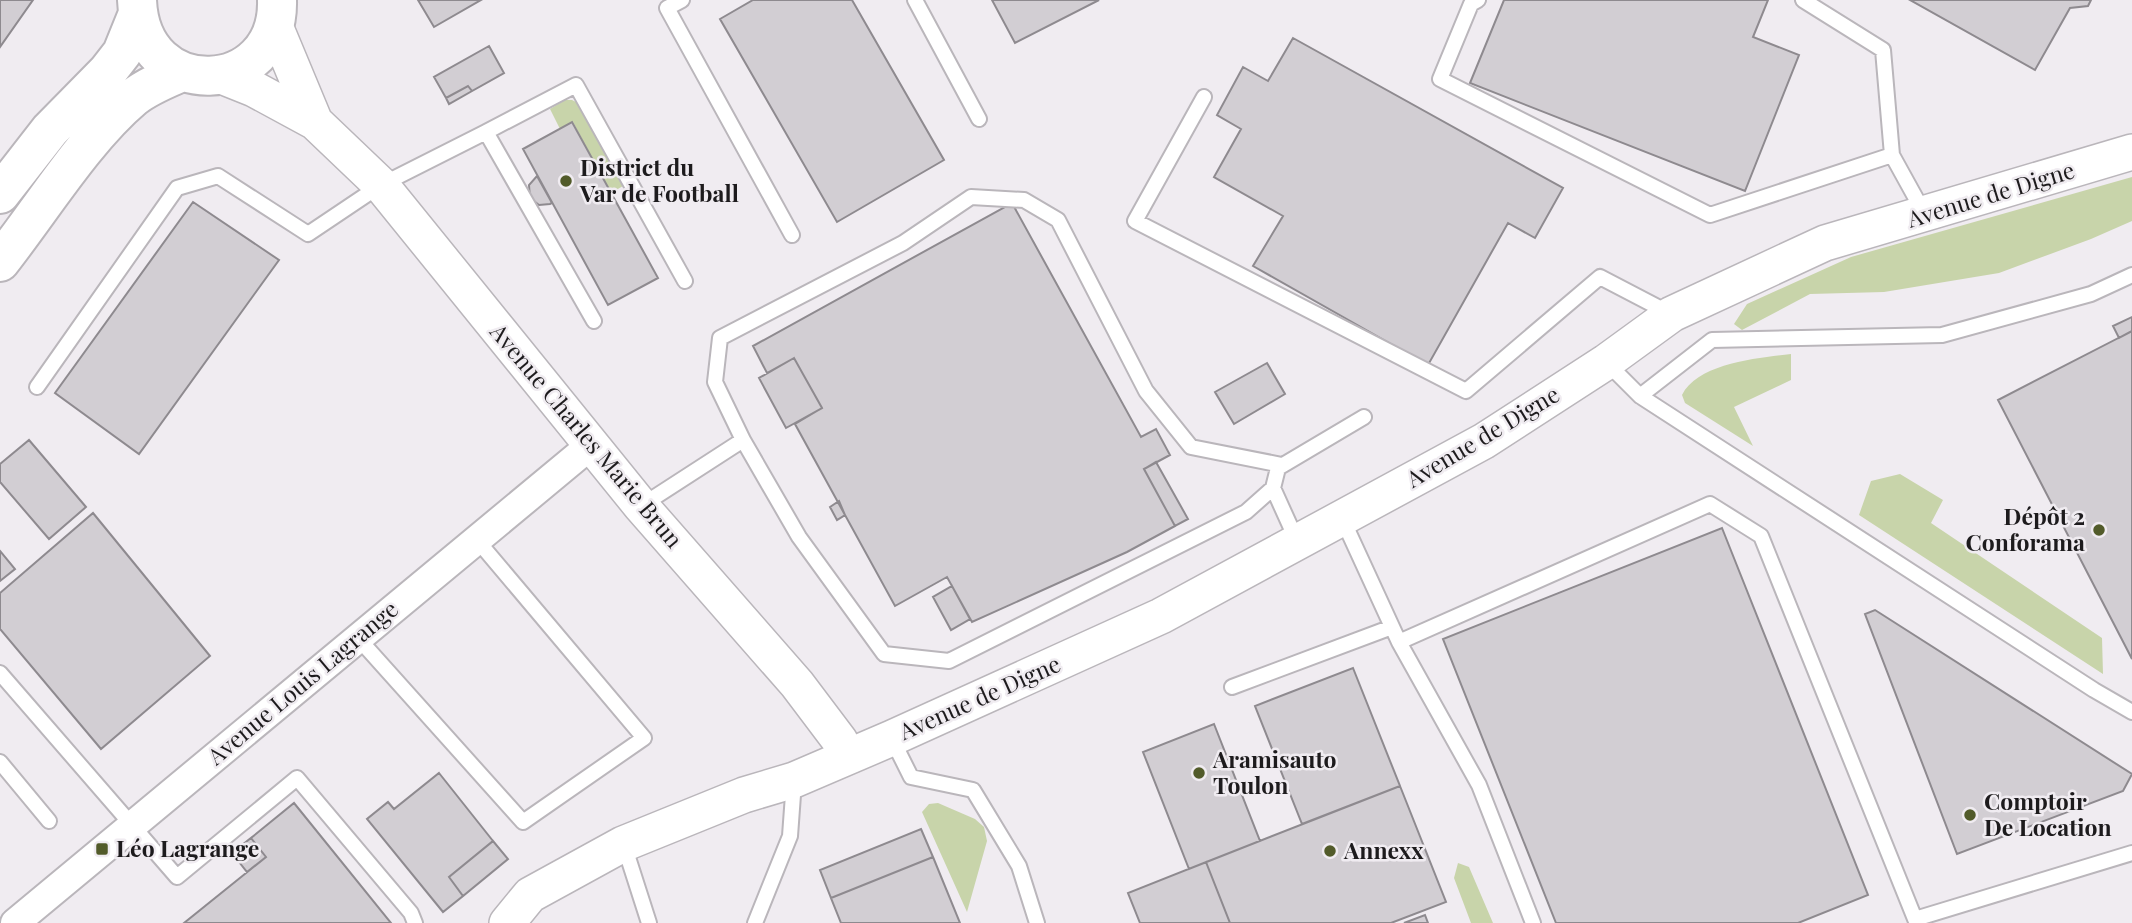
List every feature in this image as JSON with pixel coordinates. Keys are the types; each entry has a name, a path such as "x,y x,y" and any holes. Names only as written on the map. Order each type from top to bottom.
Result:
{"main road":[{"path":"137,8 148,44 169,65 200,74"},
{"path":"0,194 50,130 122,53 137,8"},
{"path":"0,262 78,158 135,97 158,82 234,71 248,63 269,40 276,13"}],"street":[{"path":"276,13 315,122"},
{"path":"200,74 254,89 315,122"},
{"name":"Avenue Charles Marie Brun","path":"315,122 381,185 641,506 797,684 840,741 845,758"},
{"name":"Avenue de Digne","path":"507,923 530,895 624,844 744,795 794,780 1161,616 1484,441 1606,362 1672,314 1825,243 2132,152"},
{"name":"Avenue Louis Lagrange","path":"15,923 591,445"}],"lane":[{"path":"682,0 667,8 792,235"},
{"path":"915,0 979,120"},
{"path":"1478,0 1471,4 1440,79 1710,215 1892,155"},
{"path":"1803,0 1883,50 1892,155 1924,215"},
{"path":"37,387 177,188 218,176 308,234 381,185 576,85 685,281"},
{"path":"1204,97 1135,221 1466,391 1600,277 1672,314"},
{"path":"486,132 594,321"},
{"path":"1282,465 1191,447 1146,391 1058,220 1024,200 971,197 902,243 720,338 715,382 743,440 799,537 884,654 949,661 1246,512 1273,488 1278,468 1364,417"},
{"path":"1640,396 1712,340 1942,335 2091,293 2132,275"},
{"path":"1606,362 1640,396 2132,712"},
{"path":"641,506 743,440"},
{"path":"1273,488 1298,542"},
{"path":"1399,642 1710,505 1761,536 1913,921 2132,853"},
{"path":"1342,518 1399,642 1479,785 1533,923"},
{"path":"358,638 523,822 645,738 477,540"},
{"path":"1233,687 1392,627"},
{"path":"0,673 177,877 297,778 411,913 415,923"},
{"path":"892,738 911,778 973,790 1019,866 1037,923"},
{"path":"0,762 49,821"},
{"path":"755,923 790,836 794,780"},
{"path":"624,844 649,923"}],"green space":[{"path":"565,100 578,103 623,186 611,193 573,122 560,129 550,109"},
{"path":"2132,177 2132,221 1999,273 1884,292 1810,294 1742,330 1734,324 1747,304 1851,257"},
{"path":"1791,354 1791,380 1734,407 1753,446 1685,403 1682,395 1690,384 1715,369 1747,360"},
{"path":"1900,474 1943,500 1931,523 2102,638 2103,674 1859,515 1871,481"},
{"path":"938,803 975,819 984,827 987,841 967,912 922,812 929,804"},
{"path":"1458,863 1469,867 1493,923 1471,923 1454,878"}],"building":[{"path":"0,0 33,0 0,47"},
{"path":"418,0 481,0 434,27"},
{"path":"753,0 852,0 944,160 837,222 720,19"},
{"path":"992,0 1099,0 1015,43"},
{"path":"1504,0 1768,0 1753,37 1799,55 1745,191 1470,83"},
{"path":"1910,0 2091,0 2088,6 2070,8 2035,70"},
{"path":"1293,38 1563,188 1535,238 1508,223 1428,365 1253,266 1283,216 1214,177 1241,129 1217,115 1243,67 1268,81"},
{"path":"489,46 504,73 472,91 468,86 446,98 434,77"},
{"path":"468,86 472,91 449,104 446,98"},
{"path":"572,122 658,278 608,305 523,149"},
{"path":"537,176 552,203 539,205 530,198 529,185"},
{"path":"193,202 279,260 139,454 55,393"},
{"path":"1012,203 1141,437 1156,429 1170,455 1144,469 1175,526 1127,552 972,622 947,577 895,606 795,424 822,408 794,358 767,373 753,346"},
{"path":"2132,317 2132,331 2119,338 2113,326"},
{"name":"Dépôt 2 Conforama","path":"2132,331 2132,659 1998,400"},
{"path":"794,358 822,408 786,428 759,378"},
{"path":"1267,363 1285,394 1234,424 1215,392"},
{"path":"29,440 86,507 49,539 0,482 0,464"},
{"path":"1156,462 1188,519 1175,526 1144,469"},
{"path":"839,501 845,515 837,520 830,507"},
{"path":"93,513 210,656 101,749 0,629 0,593"},
{"path":"1722,528 1868,895 1798,923 1556,923 1443,639"},
{"path":"0,551 15,569 0,581"},
{"path":"952,586 970,619 951,630 933,597"},
{"path":"1875,610 2132,774 2123,791 1957,854 1865,614"},
{"path":"1353,668 1400,786 1302,824 1255,706"},
{"path":"1214,724 1260,841 1189,869 1143,752"},
{"path":"439,773 493,841 449,877 463,896 443,912 367,819 388,802 394,809"},
{"name":"Annexx","path":"1400,786 1446,902 1391,923 1230,923 1206,862"},
{"path":"294,803 391,923 184,923 266,857 251,838"},
{"path":"921,829 933,857 831,898 820,870"},
{"path":"251,838 266,857 247,872 232,853"},
{"path":"493,841 508,859 463,896 449,877"},
{"path":"933,857 960,923 841,923 831,898"},
{"path":"1206,862 1230,923 1140,923 1128,893"},
{"path":"1425,915 1428,923 1404,923"}],"place":[{"name":"District du Var de Football","path":"566,181"},
{"name":"Dépôt 2 Conforama","path":"2099,530"},
{"name":"Aramisauto Toulon","path":"1199,773"},
{"name":"Comptoir De Location","path":"1970,815"},
{"name":"Léo Lagrange","path":"102,849"},
{"name":"Annexx","path":"1330,851"}]}
